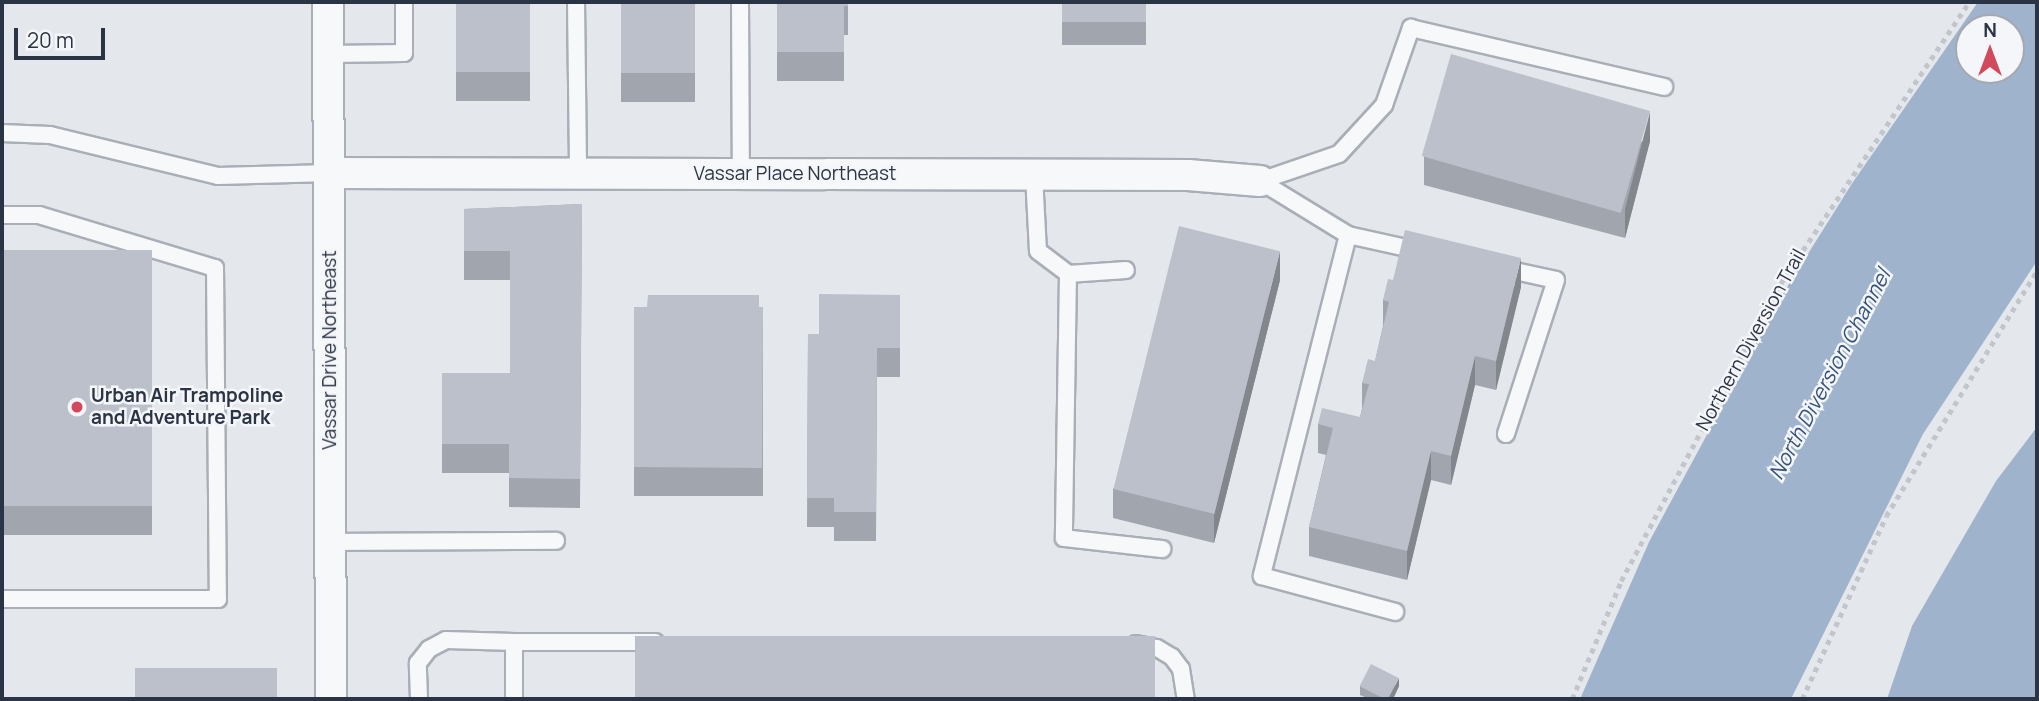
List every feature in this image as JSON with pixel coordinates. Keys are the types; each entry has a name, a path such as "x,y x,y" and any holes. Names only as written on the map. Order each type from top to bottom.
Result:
{"street":[{"name":"Vassar Drive Northeast","path":"328,2 331,699"},
{"name":"Vassar Place Northeast","path":"330,173 1188,175 1260,181"}],"lane":[{"path":"328,54 404,53 404,2"},
{"path":"576,2 578,174"},
{"path":"740,2 741,174"},
{"path":"1260,181 1339,154 1384,105 1411,28 1664,87"},
{"path":"2,133 50,135 218,176 330,173"},
{"path":"1034,175 1038,251 1068,274 1126,270"},
{"path":"1260,181 1348,235 1439,255"},
{"path":"2,215 39,215 215,268 218,599 2,599"},
{"path":"1348,235 1262,576 1395,612"},
{"path":"1478,263 1556,280 1506,434"},
{"path":"1068,274 1064,538 1162,549"},
{"path":"330,542 556,541"},
{"path":"419,699 418,663 429,649 446,640 666,642"},
{"path":"514,642 514,699"},
{"path":"1123,644 1157,648 1172,657 1181,669 1186,699"}],"path":[{"name":"Northern Diversion Trail","path":"1572,699 1622,581 1775,292 1969,2"},
{"path":"1802,699 1886,516 2037,271"}],"water":[{"name":"North Diversion Channel","path":"1978,2 2037,2 2037,261 1923,434 1791,699 1580,699 1649,542 1784,292 1853,182 1955,35 1955,84 2025,84 2025,14 1970,14"},
{"path":"2037,427 2037,699 1887,699 1912,626 1996,481"}],"building":[{"path":"456,2 530,2 530,72 456,72"},
{"path":"621,2 695,2 695,73 621,73"},
{"path":"777,2 848,2 848,6 844,6 844,52 777,52"},
{"path":"1062,2 1146,2 1146,22 1062,22"},
{"path":"1451,54 1650,111 1621,213 1422,156"},
{"path":"582,204 580,479 509,478 509,444 442,444 442,373 510,373 510,251 464,251 464,209"},
{"path":"1179,226 1280,251 1214,514 1113,489"},
{"path":"1405,230 1521,258 1496,361 1475,356 1451,456 1431,451 1407,551 1309,527 1333,428 1318,424 1322,408 1360,417 1369,384 1362,383 1368,359 1375,361 1389,302 1383,300 1388,279 1393,280"},
{"name":"Urban Air Trampoline and Adventure Park","path":"2,250 152,250 152,506 2,506"},
{"path":"819,294 900,295 900,348 877,348 876,512 834,512 834,498 807,498 808,334 819,334"},
{"path":"648,295 759,295 759,307 763,307 762,468 634,467 634,307 647,307"},
{"path":"635,636 1155,636 1155,699 635,699"},
{"path":"1371,664 1399,678 1388,699 1360,686"},
{"path":"135,668 277,668 277,699 135,699"}],"place":[{"name":"Urban Air Trampoline and Adventure Park","path":"77,407"}]}
